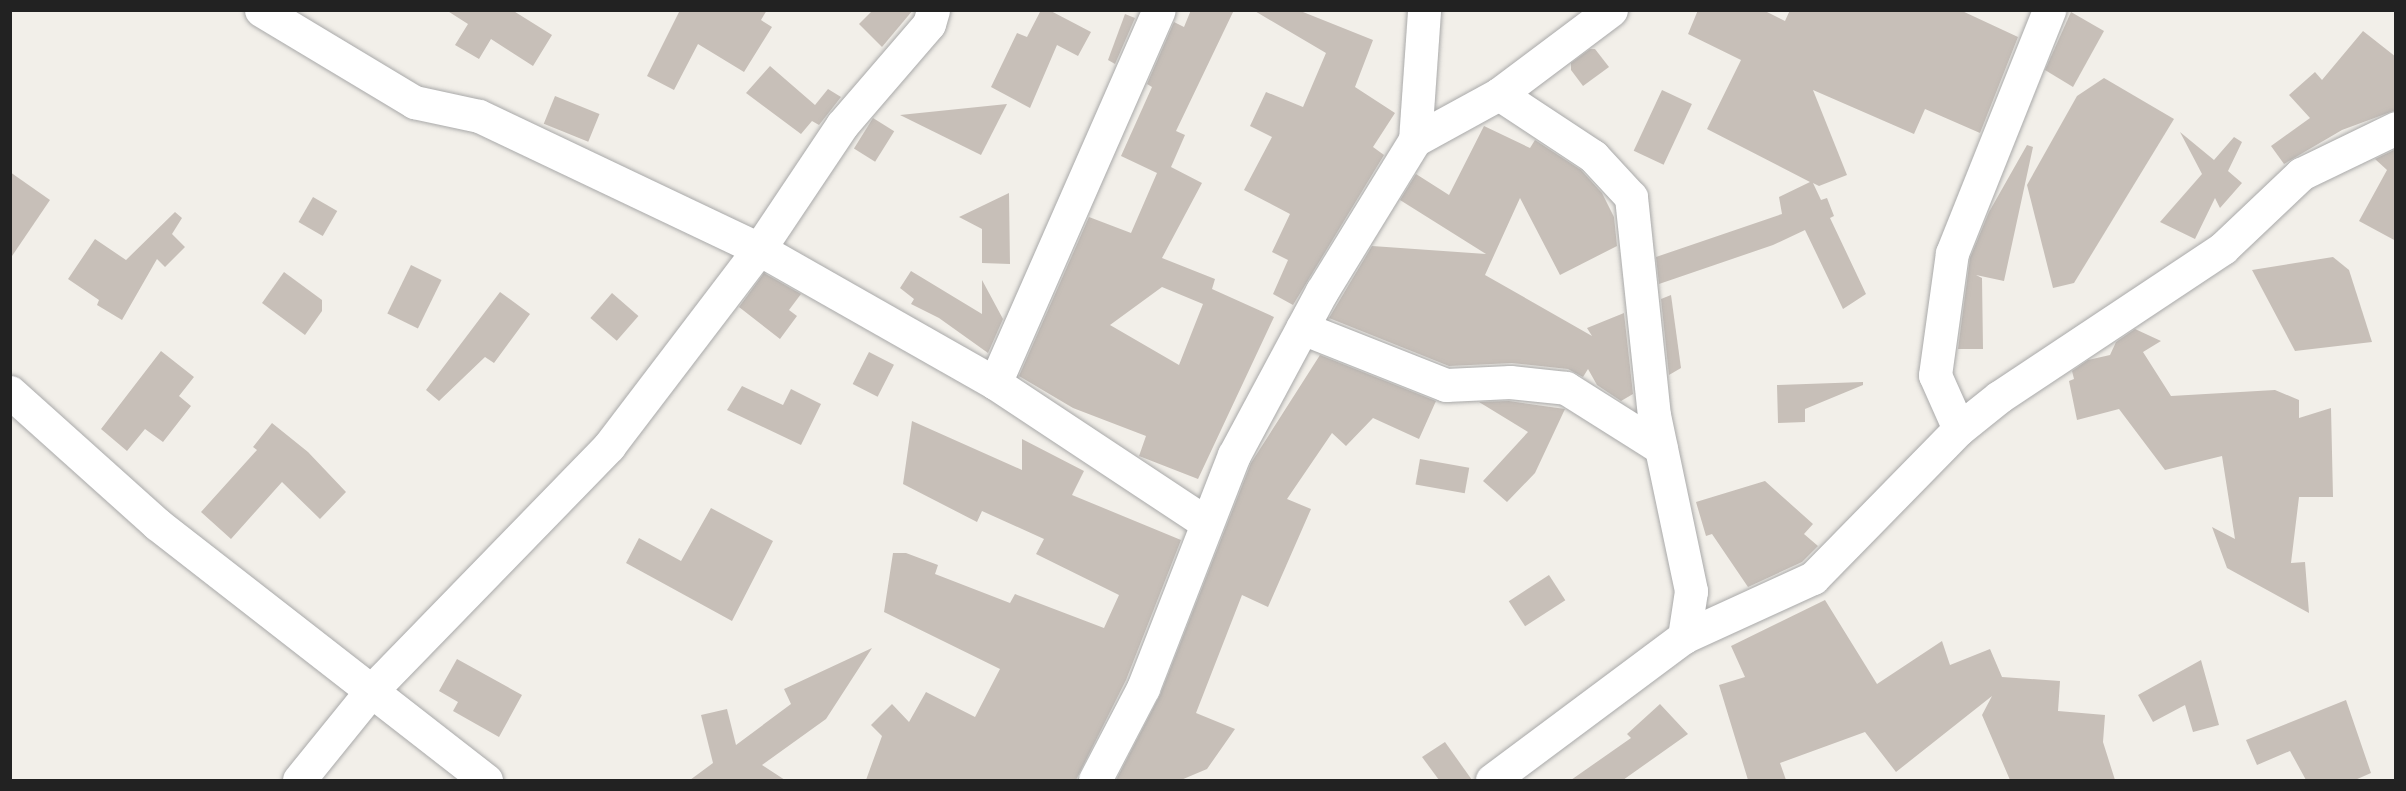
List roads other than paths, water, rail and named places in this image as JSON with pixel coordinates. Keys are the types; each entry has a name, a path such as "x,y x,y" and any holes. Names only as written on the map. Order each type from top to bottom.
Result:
{"street":[{"path":"261,10 414,102 479,116 759,249 995,383 1205,522"},
{"path":"299,780 371,691 609,446 759,249 843,124 929,24 933,10"},
{"path":"995,383 1159,10"},
{"path":"1095,780 1152,667 1205,522 1234,455 1302,328 1415,140 1424,10"},
{"path":"1415,140 1499,94 1611,10"},
{"path":"1959,429 1935,375 1952,253 2049,10"},
{"path":"1499,94 1593,156 1631,197 1654,415 1690,591 1684,637"},
{"path":"1492,780 1684,637 1813,578 1959,429 1999,397 2223,248 2301,174 2396,128"},
{"path":"1302,328 1446,385 1510,382 1566,388 1661,448"},
{"path":"10,392 157,524 486,780"}]}
